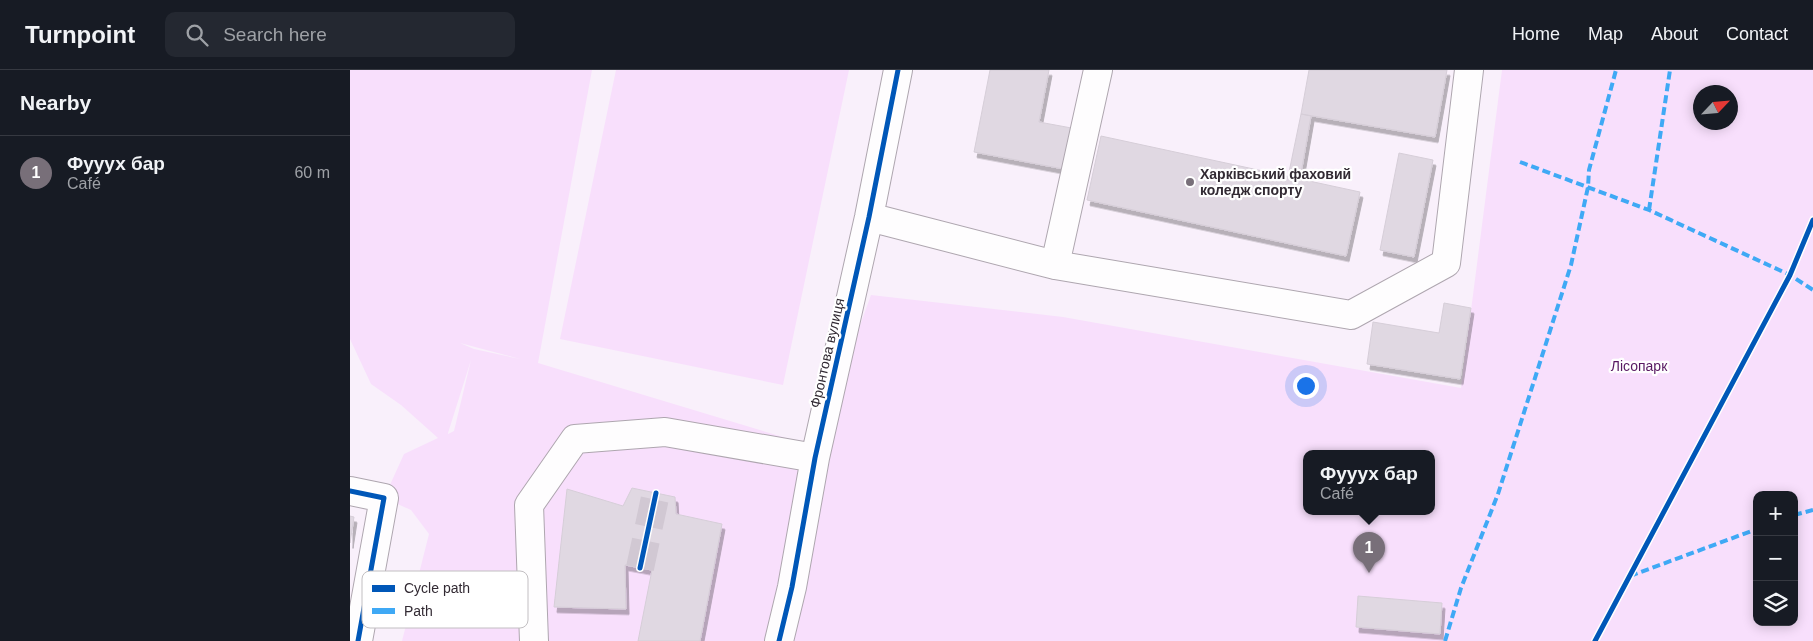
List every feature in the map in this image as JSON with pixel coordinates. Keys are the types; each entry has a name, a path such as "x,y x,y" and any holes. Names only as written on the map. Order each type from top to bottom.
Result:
{"street":[{"name":"Фронтова вулиця","path":"779,641 792,587 815,458 898,70"},
{"path":"1055,265 1098,70"},
{"path":"868,217 1055,265 1351,315 1446,263 1469,70"},
{"path":"534,641 528,505 575,439 665,432 815,458"},
{"path":"350,491 384,498 371,571"},
{"path":"358,641 362,619"}],"green space":[{"name":"Лісопарк","path":"350,70 592,70 538,363 816,447 871,295 1063,317 1461,388 1502,70 1813,70 1813,641 402,641 405,628 528,628 528,571 420,571 429,534 411,510 384,498 404,454 438,438 401,405 371,384 350,339","holes":["460,343 520,359 474,349","471,360 454,431 448,434"]},
{"path":"616,70 849,70 783,385 560,339"}],"building":[{"path":"990,70 1049,70 1039,122 1077,129 1069,170 974,152"},
{"path":"1309,70 1447,70 1435,137 1301,114"},
{"path":"1301,114 1311,116 1300,179 1288,177"},
{"path":"1101,136 1360,192 1346,256 1087,200"},
{"path":"1399,153 1433,160 1414,257 1380,250"},
{"path":"1444,303 1471,308 1460,379 1367,364 1373,322 1439,333"},
{"path":"632,488 675,497 676,514 722,524 700,641 638,641 652,570 625,565 626,609 554,607 567,489 623,506"},
{"path":"350,516 354,517 350,543"},
{"path":"1358,596 1442,603 1440,634 1356,627"}],"tunnel":[{"path":"640,568 656,493"}],"marked path":[{"path":"1445,641 1461,588 1498,494 1571,265 1588,187 1589,170 1616,70"},
{"path":"1649,210 1670,70"},
{"path":"1520,162 1649,210 1790,275 1813,290"},
{"path":"1798,514 1813,510"},
{"path":"1630,576 1753,530"}],"cycle path":[{"path":"779,641 792,587 815,458 869,217 898,70"},
{"path":"1595,641 1790,275 1813,220"},
{"path":"350,491 384,498 371,571"},
{"path":"640,568 656,493"},
{"path":"358,641 362,619"}],"place":[{"name":"Харківський фаховий коледж спорту","path":"1190,182"},
{"name":"Фууух бар","path":"1369,573"}]}
